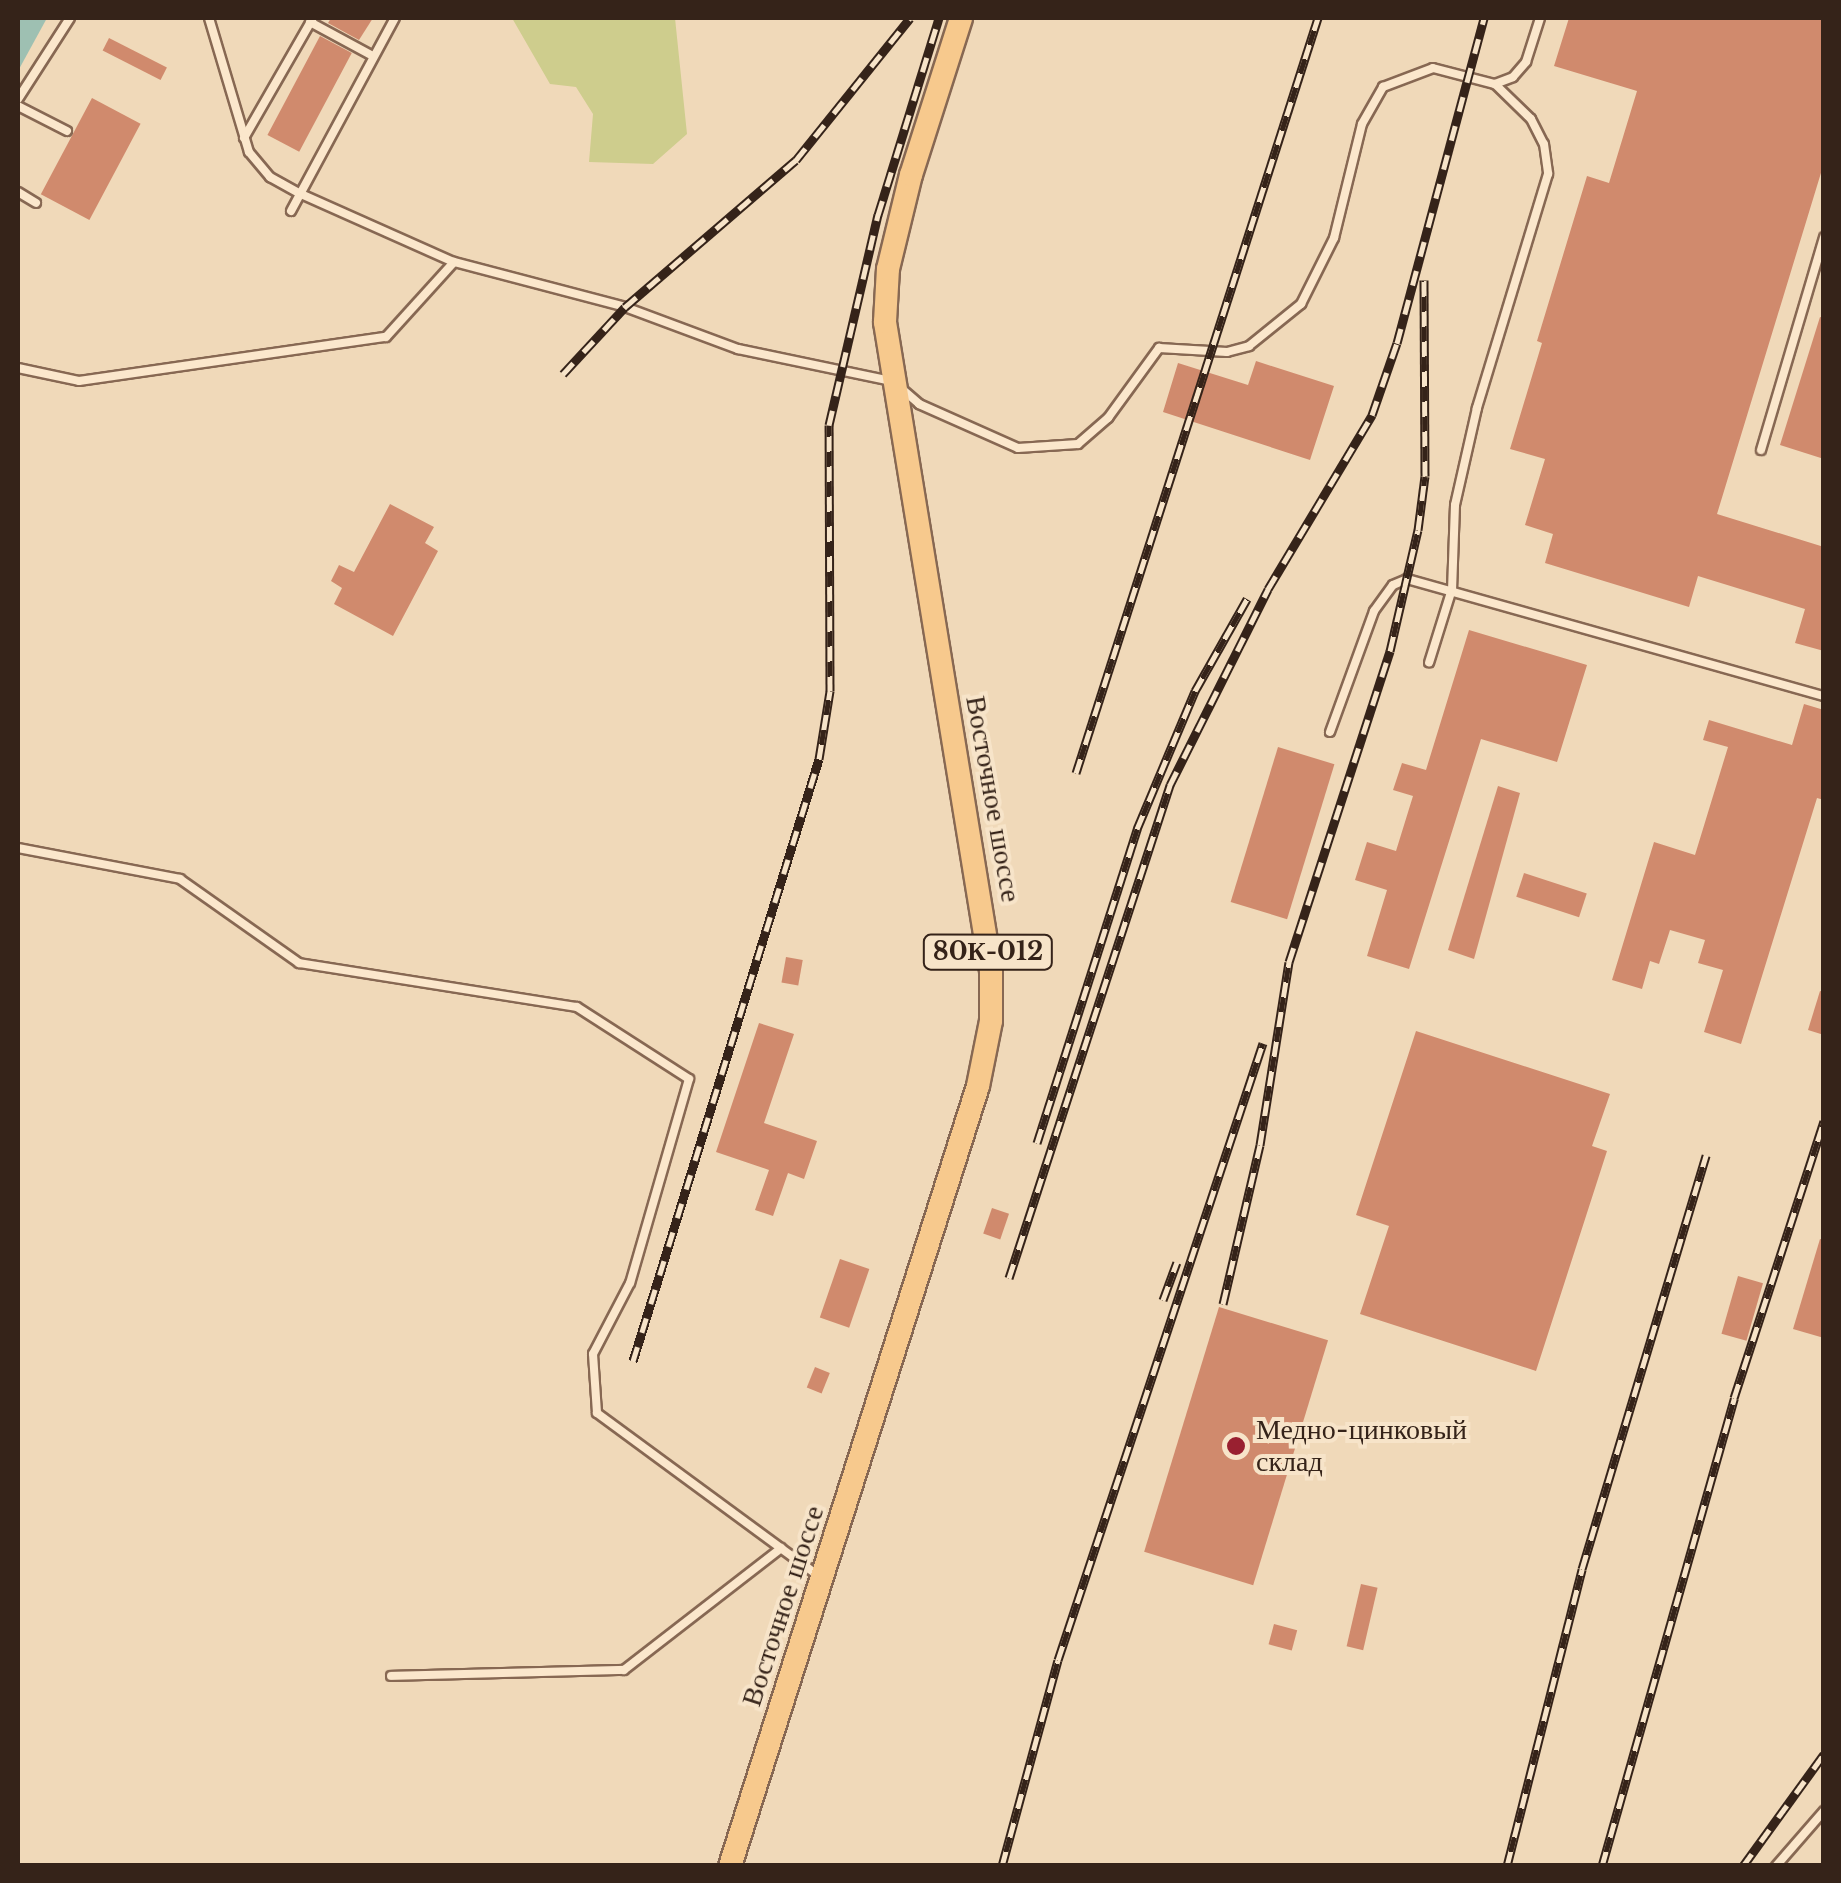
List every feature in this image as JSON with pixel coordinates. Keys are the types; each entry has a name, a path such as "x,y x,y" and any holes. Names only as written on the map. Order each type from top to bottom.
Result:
{"main road":[{"name":"Восточное шоссе","path":"730,1866 978,1086 991,1022 992,971 886,322 888,269 962,18"}],"lane":[{"path":"67,132 18,103 70,18"},
{"path":"210,18 244,138 270,177 300,194 454,262 625,308 738,349 896,383 919,404 1018,448 1078,444 1108,418 1159,348 1227,352 1249,346 1301,304 1334,238 1362,124 1383,87 1433,68 1495,84 1531,119 1544,144 1548,174 1454,505 1452,589 1429,663"},
{"path":"291,211 394,18"},
{"path":"1495,84 1513,77 1526,62 1540,18"},
{"path":"244,138 312,20 374,56"},
{"path":"18,192 36,203"},
{"path":"1762,450 1824,236"},
{"path":"18,368 78,382 386,337 454,262"},
{"path":"1330,732 1374,610 1393,585 1407,579 1824,696"},
{"path":"18,848 180,880 298,963 577,1008 689,1079 630,1284 592,1354 597,1413 823,1579"},
{"path":"391,1676 624,1670 781,1548"},
{"path":"1776,1866 1824,1811"}],"shaded area":[{"path":"18,18 47,18 18,71"},
{"path":"512,18 675,18 687,134 653,164 589,162 593,114 576,87 550,84"}],"building":[{"path":"331,18 373,18 359,40 328,23"},
{"path":"1569,18 1824,18 1824,163 1717,514 1824,547 1824,651 1795,643 1805,609 1698,576 1689,607 1545,563 1553,534 1525,525 1545,459 1510,449 1542,343 1537,341 1587,176 1609,183 1637,91 1554,66"},
{"path":"320,36 352,53 299,152 267,135"},
{"path":"109,38 167,68 161,80 103,50"},
{"path":"92,98 141,124 89,220 41,194"},
{"path":"1820,317 1824,318 1824,459 1780,445"},
{"path":"1256,361 1334,386 1310,460 1163,412 1178,363 1248,385"},
{"path":"390,504 434,527 425,543 438,551 393,636 334,604 342,588 331,581 339,565 354,572"},
{"path":"1469,630 1587,665 1557,762 1481,739 1409,969 1367,956 1387,890 1355,880 1367,842 1396,851 1413,796 1393,790 1402,763 1426,770"},
{"path":"1804,704 1824,710 1824,800 1817,798 1741,1044 1704,1032 1723,970 1698,963 1705,940 1670,930 1659,964 1650,961 1642,989 1612,980 1654,842 1695,855 1728,747 1703,740 1709,720 1792,745"},
{"path":"1278,747 1334,764 1287,919 1231,902"},
{"path":"1498,786 1520,793 1474,959 1448,950"},
{"path":"1524,873 1587,893 1579,917 1516,897"},
{"path":"786,957 803,960 798,986 781,983"},
{"path":"1820,991 1824,992 1824,1035 1808,1030"},
{"path":"759,1023 794,1034 764,1123 817,1141 804,1179 788,1173 773,1216 755,1210 769,1170 716,1152"},
{"path":"1416,1031 1610,1094 1592,1146 1607,1151 1536,1371 1360,1314 1389,1226 1356,1215"},
{"path":"992,1208 1009,1214 1000,1239 983,1234"},
{"path":"1820,1239 1824,1240 1824,1338 1793,1329"},
{"path":"840,1259 869,1269 849,1328 820,1318"},
{"path":"1738,1276 1763,1283 1746,1341 1721,1334"},
{"name":"Медно-цинковый склад","path":"1219,1307 1328,1340 1253,1585 1144,1552"},
{"path":"815,1367 830,1373 822,1393 807,1387"},
{"path":"1361,1584 1378,1588 1363,1650 1347,1646"},
{"path":"1274,1624 1297,1630 1292,1650 1269,1644"}],"railway":[{"path":"563,374 625,307 796,160 910,18"},
{"path":"633,1361 819,759 830,691 829,425 878,215 939,18"},
{"path":"1076,773 1318,18"},
{"path":"1009,1278 1170,785 1268,589 1372,415 1397,343 1484,18"},
{"path":"1223,1304 1260,1145 1289,962 1390,651 1418,530 1425,476 1424,280"},
{"path":"1037,1143 1137,829 1195,691 1247,599"},
{"path":"1002,1866 1058,1660 1263,1043"},
{"path":"1602,1866 1734,1398 1824,1121"},
{"path":"1507,1866 1582,1569 1706,1155"},
{"path":"1163,1300 1177,1262"},
{"path":"1743,1866 1824,1754"}],"place":[{"name":"Медно-цинковый склад","path":"1236,1446"}]}
